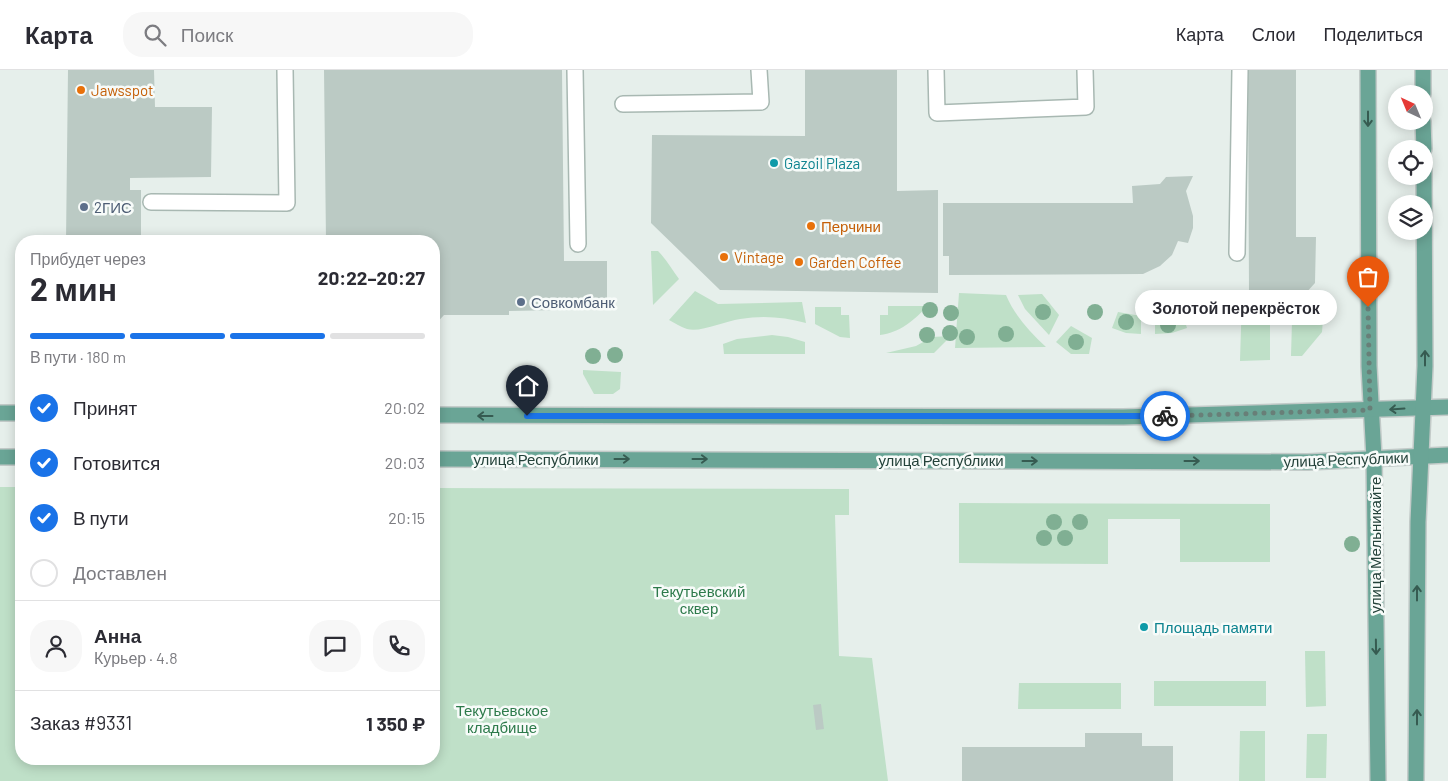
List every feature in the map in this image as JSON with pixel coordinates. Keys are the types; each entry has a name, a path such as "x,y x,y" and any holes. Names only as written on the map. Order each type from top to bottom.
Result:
{"main road":[{"name":"улица Мельникайте","path":"1368,70 1370,410 1374,458 1378,781"},
{"path":"1423,70 1423,85"},
{"path":"1416,781 1418,531 1425,366 1424,185"},
{"path":"440,415 1123,417 1448,407"},
{"path":"0,413 15,413"},
{"name":"улица Республики","path":"440,459 1308,462 1448,455"},
{"path":"0,457 15,457"}],"lane":[{"path":"151,202 287,203 285,70"},
{"path":"575,70 578,244"},
{"path":"623,104 761,102 760,70"},
{"path":"936,70 937,113 1086,107 1085,70"},
{"path":"1237,253 1240,70"}],"green space":[{"path":"651,251 658,251 679,279 653,305"},
{"path":"695,291 718,304 802,302 806,323 782,318 757,317 734,320 692,330 669,320"},
{"path":"1214,292 1225,303 1214,316 1200,323 1193,309 1205,302"},
{"path":"959,293 1006,295 1023,323 1046,347 955,348"},
{"path":"1042,294 1059,315 1049,335 1025,309 1018,295"},
{"path":"1242,296 1258,297 1270,308 1270,360 1240,361"},
{"path":"888,306 927,306 906,325 894,332 880,335 880,315 888,315"},
{"path":"815,307 841,307 841,315 849,315 850,338 840,337 815,324"},
{"path":"1118,312 1141,316 1141,334 1126,333 1112,328"},
{"path":"1182,312 1187,328 1172,333 1155,334 1155,317"},
{"path":"1323,319 1322,332 1302,356 1291,356 1292,321"},
{"path":"1071,326 1092,338 1089,354 1071,354 1056,342"},
{"path":"772,335 805,342 805,354 724,354 723,344 737,339"},
{"path":"951,336 934,353 886,353 916,346 932,337"},
{"path":"583,370 621,372 620,389 613,394 594,394 583,374"},
{"path":"0,487 15,487 15,765 440,765 440,488 849,489 849,515 835,515 839,656 872,658 888,781 0,781"},
{"path":"959,503 1270,504 1270,562 1180,562 1180,519 1108,519 1108,564 959,563"},
{"path":"1305,651 1325,651 1326,706 1306,707"},
{"path":"1154,681 1266,681 1266,706 1154,706"},
{"path":"1019,683 1121,683 1121,709 1018,709"},
{"path":"1240,731 1265,731 1265,781 1239,781"},
{"path":"1307,734 1327,734 1326,778 1306,778"}],"building":[{"path":"68,70 154,70 155,107 212,107 211,177 130,178 130,190 141,190 141,235 66,235"},
{"path":"324,70 562,70 564,261 607,261 607,309 509,311 509,315 444,315 440,319 440,235 326,235"},
{"name":"Gazoil Plaza","path":"805,70 897,70 897,191 938,190 938,293 720,290 651,223 652,135 805,136"},
{"path":"1248,70 1296,70 1296,237 1316,237 1315,283 1305,294 1249,293"},
{"path":"1193,176 1186,191 1193,216 1193,228 1188,243 1178,241 1172,255 1160,266 1143,274 949,275 949,256 943,256 943,203 1133,203 1132,186 1160,184 1166,177"},
{"path":"821,704 824,729 816,730 813,705"},
{"path":"1085,733 1142,733 1142,746 1173,746 1173,781 962,781 962,747 1085,747"}],"way so far":[{"path":"1165,416 1370,410 1368,307"}],"place":[{"name":"Jawsspot","path":"81,90"},
{"name":"Gazoil Plaza","path":"774,163"},
{"name":"2ГИС","path":"84,207"},
{"name":"Перчини","path":"811,226"},
{"name":"Vintage","path":"724,257"},
{"name":"Garden Coffee","path":"799,262"},
{"name":"Совкомбанк","path":"521,302"},
{"name":"Золотой перекрёсток","path":"1368,307"},
{"name":"Площадь памяти","path":"1144,627"}],"route":[{"path":"527,416 1165,416"}],"park label":[{"name":"Текутьевский сквер","path":"699,600"},
{"name":"Текутьевское кладбище","path":"502,718"}]}
